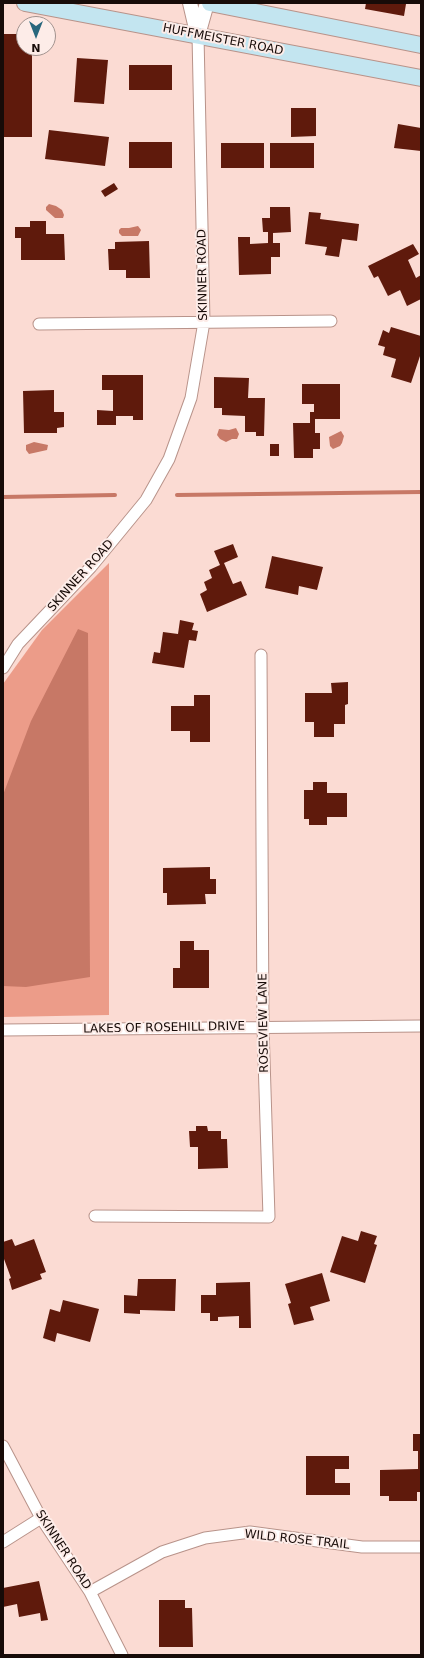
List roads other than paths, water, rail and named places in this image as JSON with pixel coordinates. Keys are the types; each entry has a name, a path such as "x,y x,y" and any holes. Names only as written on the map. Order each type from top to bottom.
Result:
{"main road":[{"name":"HUFFMEISTER ROAD","path":"25,3 421,78"},
{"path":"210,3 421,45"}],"street":[{"name":"SKINNER ROAD","path":"3,668 18,644 91,567 146,500 169,459 191,398 204,322 198,35 190,3"},
{"name":"SKINNER ROAD","path":"198,35 207,3"},
{"path":"39,324 331,321"},
{"name":"ROSEVIEW LANE","path":"95,1216 268,1217 263,1027 261,655"},
{"name":"LAKES OF ROSEHILL DRIVE","path":"3,1030 421,1026"},
{"name":"SKINNER ROAD","path":"3,1446 41,1518 90,1592 122,1655"},
{"path":"3,1542 41,1518"},
{"name":"WILD ROSE TRAIL","path":"90,1592 162,1552 204,1538 250,1532 362,1547 421,1547"}],"waterway":[{"path":"177,495 421,492"},
{"path":"3,497 115,495"}]}
